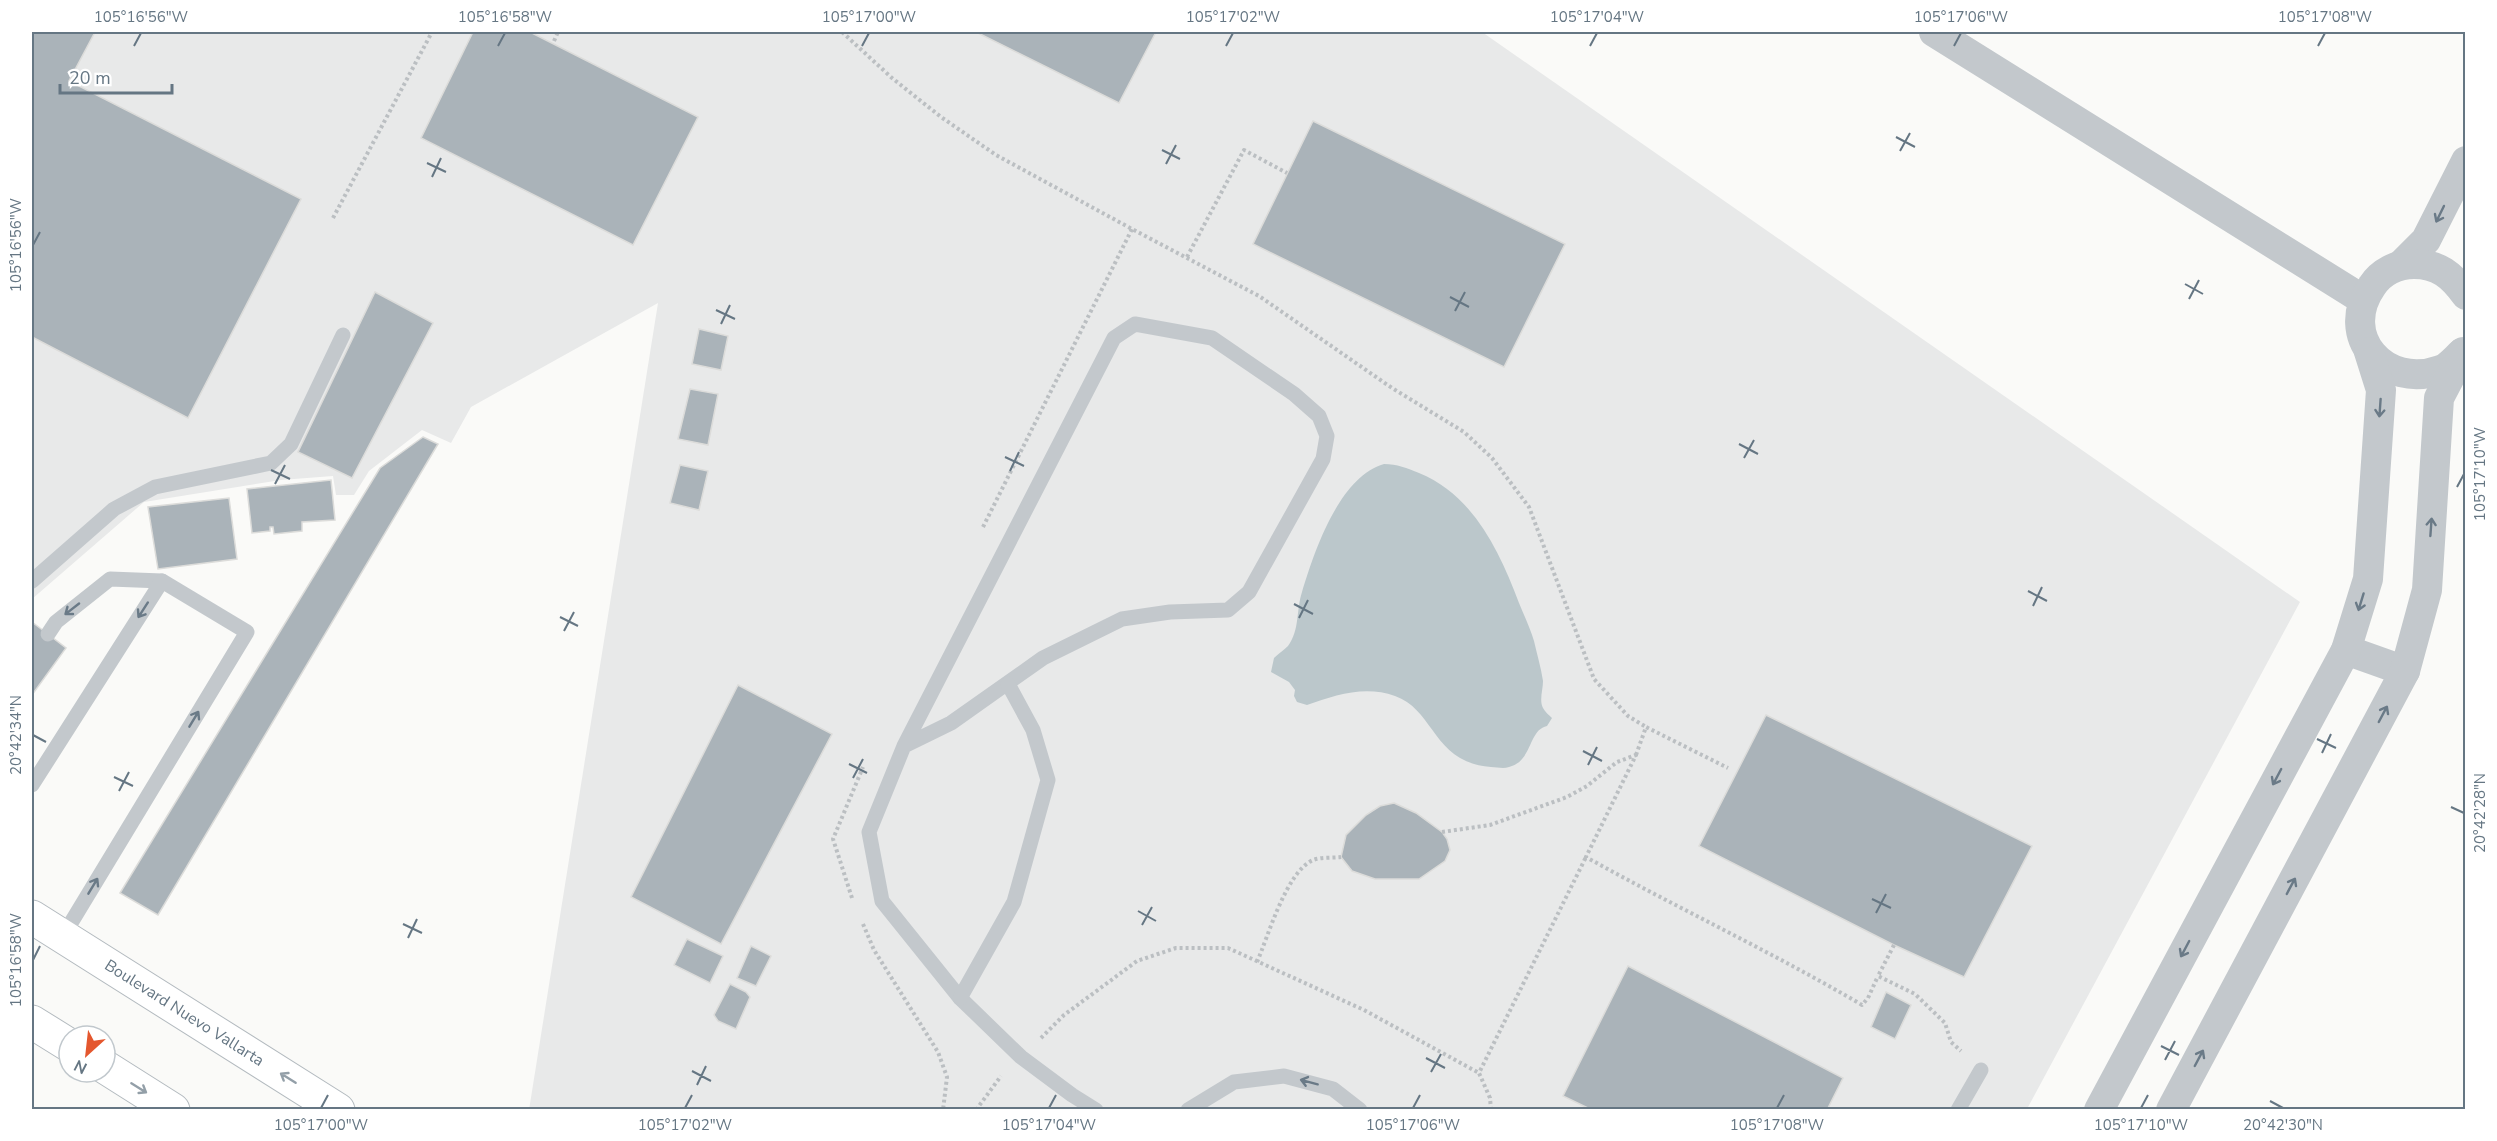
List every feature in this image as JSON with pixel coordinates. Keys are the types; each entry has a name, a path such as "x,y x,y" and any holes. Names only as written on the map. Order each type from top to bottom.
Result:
{"main road":[{"name":"Boulevard Nuevo Vallarta","path":"32,917 338,1110"},
{"path":"32,1022 57,1037"},
{"path":"117,1075 173,1110"}],"street":[{"path":"1934,32 2362,299"},
{"path":"2099,1110 2346,650 2368,579 2381,390 2359,326 2362,299 2378,277 2402,264 2426,240 2466,161"},
{"path":"2402,264 2429,264 2453,277 2466,295"},
{"path":"2369,352 2390,370 2416,376 2443,370 2464,349"},
{"path":"2171,1110 2405,671 2427,590 2439,398 2464,349"},
{"path":"2346,650 2405,671"}],"lane":[{"path":"904,746 951,723 1043,658 1122,619 1170,612 1228,610 1249,592 1323,459 1328,436 1319,416 1294,394 1212,338 1135,324 1114,338 904,746 869,832 882,901 960,998 1022,1058 1096,1110"},
{"path":"32,581 114,509 155,487 271,463 291,444 343,335"},
{"path":"48,634 56,622 110,579 162,580 247,632 63,936"},
{"path":"32,785 162,580"},
{"path":"960,998 1014,902 1048,780 1033,730 1008,684"},
{"path":"1958,1110 1982,1070"},
{"path":"1188,1110 1234,1082 1284,1076 1332,1089 1360,1110"}],"path":[{"path":"333,218 432,32"},
{"path":"554,41 558,32"},
{"path":"842,32 892,78 941,117 996,155 1132,230 1260,296 1392,388 1464,432 1492,458 1529,507 1594,680 1628,716 1728,768"},
{"path":"1187,257 1244,150 1287,173"},
{"path":"1479,1073 1636,755 1646,727"},
{"path":"1442,832 1490,825 1567,797 1587,786 1617,762 1636,755"},
{"path":"1586,856 1639,886 1772,954 1862,1005 1868,998 1894,945"},
{"path":"1257,962 1279,905 1295,877 1312,861 1341,857"},
{"path":"1060,1020 1096,988 1137,961 1176,948 1228,948 1364,1010 1479,1073 1490,1098 1491,1110"},
{"path":"1878,976 1915,994 1945,1023 1951,1042 1982,1070"}],"shaded area":[{"path":"32,32 1482,32 2300,602 2027,1109 529,1110 658,303 471,407 451,443 422,430 369,471 354,495 336,495 333,476 281,480 144,502 32,599"},
{"path":"1384,464 1419,473 1455,495 1482,526 1503,563 1534,641 1543,681 1542,705 1552,718 1547,726 1536,733 1527,752 1517,764 1502,768 1491,767 1472,763 1457,756 1419,712 1395,696 1361,691 1307,705 1297,702 1294,696 1295,690 1289,682 1271,672 1274,658 1292,640 1307,576 1321,537 1331,518 1341,500 1354,484 1368,472"}],"building":[{"path":"32,32 95,32 69,81 301,199 188,418 32,337"},
{"path":"473,32 530,32 698,117 633,245 421,138"},
{"path":"976,32 1156,32 1119,103"},
{"path":"1313,121 1565,244 1504,367 1253,244"},
{"path":"375,292 433,323 352,478 298,452"},
{"path":"699,329 728,336 721,370 692,364"},
{"path":"690,389 718,394 708,445 678,439"},
{"path":"423,437 438,444 158,915 120,893 380,468"},
{"path":"680,465 708,471 699,510 670,503"},
{"path":"331,480 335,520 302,522 302,531 274,534 273,527 270,527 270,531 252,533 247,489"},
{"path":"229,498 237,559 158,569 148,507"},
{"path":"32,622 66,648 32,695"},
{"path":"738,685 832,734 721,944 631,897"},
{"path":"1766,715 2032,846 1964,977 1894,945 1699,846"},
{"path":"1394,803 1416,813 1442,832 1447,839 1450,850 1445,861 1419,879 1375,879 1352,871 1341,857 1346,835 1366,815 1380,806"},
{"path":"687,939 723,956 710,983 674,965"},
{"path":"751,946 771,956 756,986 737,978"},
{"path":"1628,966 1843,1078 1827,1110 1592,1110 1563,1096"},
{"path":"730,984 746,992 750,997 736,1029 718,1021 714,1015"},
{"path":"1886,992 1911,1005 1895,1039 1871,1027"}]}
